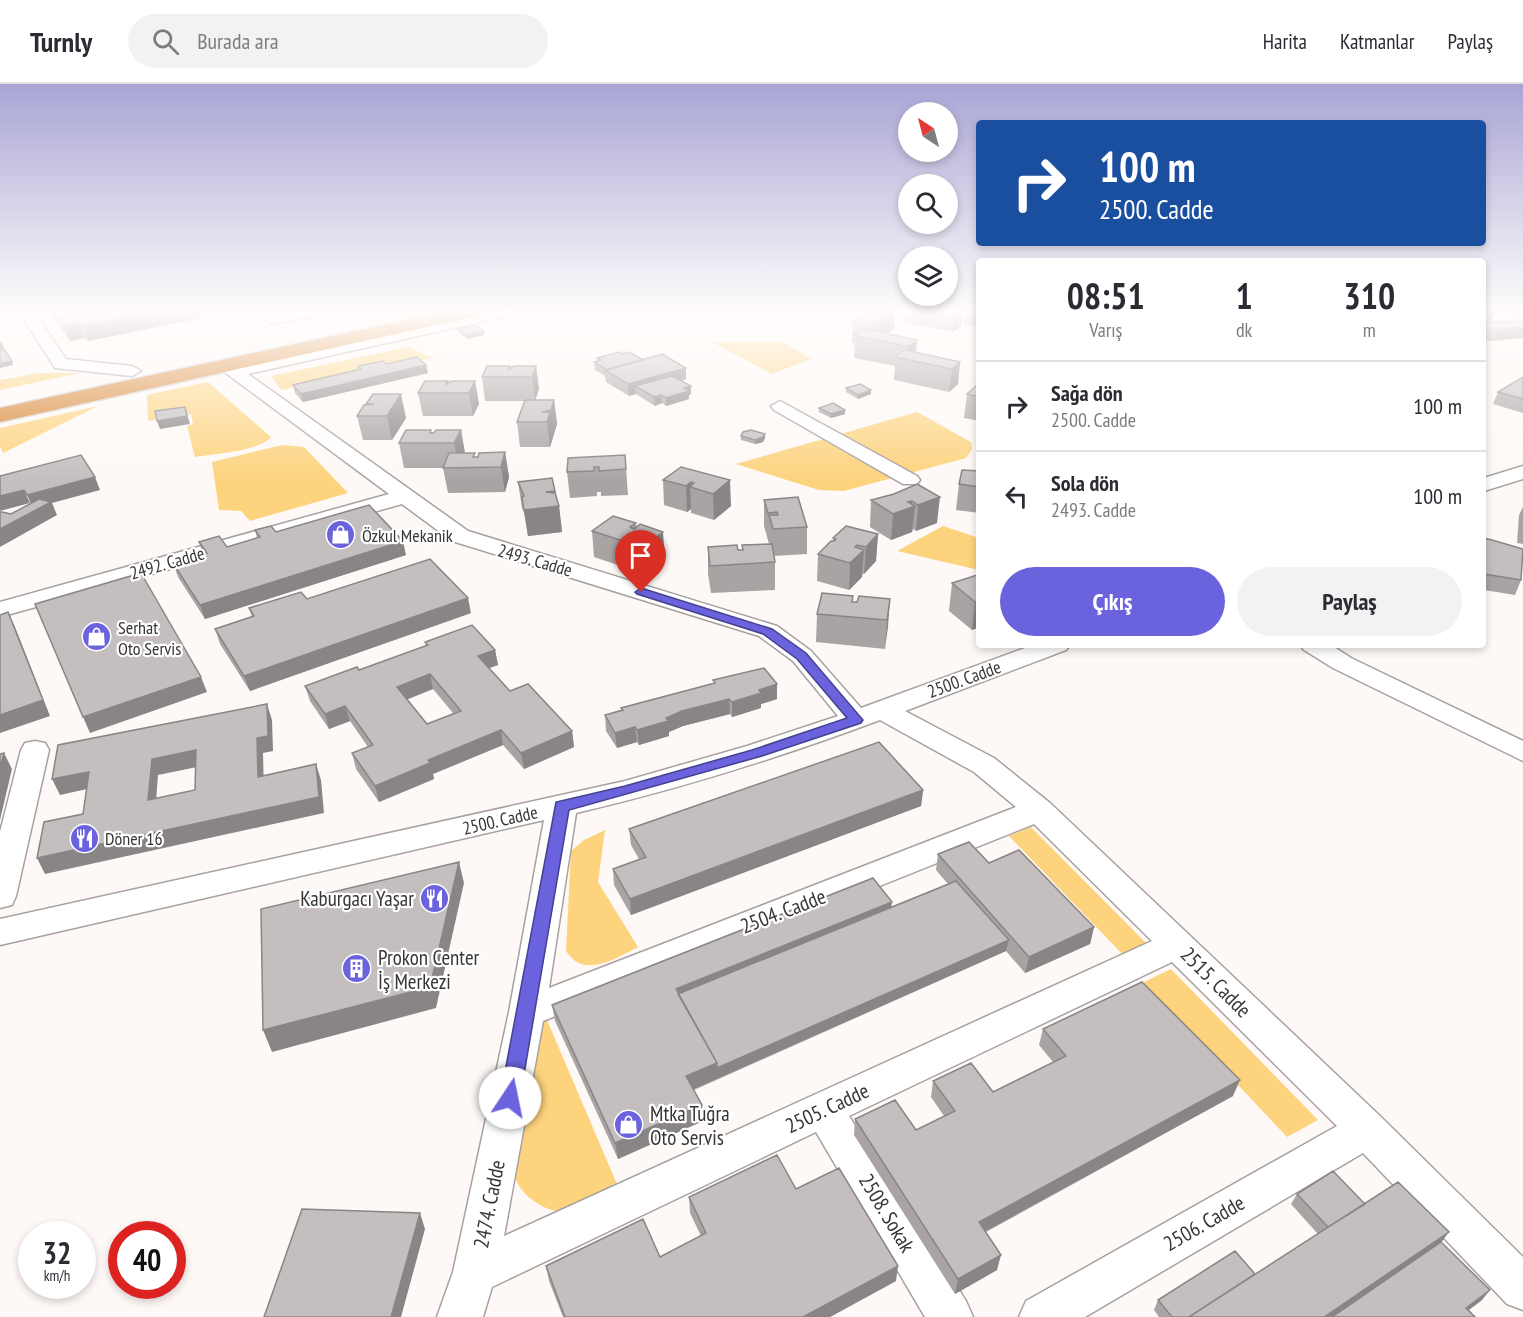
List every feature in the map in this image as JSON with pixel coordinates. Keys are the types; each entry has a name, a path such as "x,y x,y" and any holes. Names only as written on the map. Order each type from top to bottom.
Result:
{"highway":[{"path":"0,399 144,368"},
{"path":"0,415 235,368"}],"street":[{"path":"103,368 132,370"},
{"path":"229,369 236,368"},
{"name":"2493. Cadde","path":"229,369 460,536 768,631 802,656 869,715"},
{"path":"780,406 910,480"},
{"path":"1486,484 1523,472"},
{"name":"2492. Cadde","path":"0,610 403,497"},
{"name":"2500. Cadde","path":"0,932 626,791 757,753 869,715 1049,648"},
{"path":"1318,648 1342,663 1523,752"},
{"name":"2515. Cadde","path":"869,715 965,753 999,775 1040,810 1367,1130 1523,1288"},
{"path":"0,896 35,750"},
{"name":"2474. Cadde","path":"460,1317 475,1272 527,1012 562,806"},
{"name":"2504. Cadde","path":"527,1012 1040,810"},
{"name":"2505. Cadde","path":"475,1272 1178,944"},
{"name":"2508. Sokak","path":"823,1109 950,1317"},
{"name":"2506. Cadde","path":"1042,1317 1367,1130"}],"shaded area":[{"path":"311,368 388,368 281,390 271,376"},
{"path":"760,368 789,368 772,374"},
{"path":"39,373 81,373 0,390 0,380"},
{"path":"208,382 271,437 247,449 195,457 187,426 193,424 191,414 148,421 147,395"},
{"path":"98,406 3,453 0,446 0,428"},
{"path":"917,412 971,442 972,449 966,458 844,491 819,490 736,464"},
{"path":"282,445 304,447 348,493 250,521 241,511 219,510 212,462"},
{"path":"943,526 976,537 976,569 897,551"},
{"path":"1031,827 1149,946 1125,957 1009,836"},
{"path":"605,830 598,882 638,947 600,964 581,964 566,951 571,851 584,840"},
{"path":"1171,969 1318,1120 1287,1137 1142,983"},
{"path":"547,1020 619,1189 566,1212 558,1212 534,1202 522,1190 515,1176 541,1024"}],"building":[{"path":"360,368 415,368 301,394 293,385 361,369"},
{"path":"486,368 535,368 532,377 482,377"},
{"path":"614,368 686,368 628,384 605,370"},
{"path":"672,376 691,386 684,388 689,391 666,398 661,395 654,397 635,386"},
{"path":"1523,377 1523,399 1498,392"},
{"path":"425,381 448,381 446,384 452,381 475,381 469,393 418,393"},
{"path":"860,384 871,390 858,395 846,388"},
{"path":"976,386 976,396 967,394"},
{"path":"373,394 401,394 387,416 357,416 364,405 374,404 366,404"},
{"path":"525,400 554,400 551,410 542,412 550,412 547,422 517,422"},
{"path":"833,403 845,410 831,414 819,408"},
{"path":"185,407 187,416 157,421 155,411"},
{"path":"406,430 431,430 430,433 434,433 436,430 461,430 454,443 399,443"},
{"path":"751,430 765,434 755,440 741,436 743,432"},
{"path":"505,452 501,467 443,468 449,453 475,453 473,457 478,457 479,453"},
{"path":"81,455 95,477 27,495 24,490 0,496 0,476"},
{"path":"625,455 626,469 599,471 599,467 594,467 594,471 567,472 568,458"},
{"path":"681,467 730,480 713,494 690,487 694,483 691,482 686,486 663,480"},
{"path":"962,470 976,471 976,486 959,484"},
{"path":"552,478 555,491 546,492 555,493 559,506 524,510 522,497 524,496 518,482"},
{"path":"917,484 940,497 918,505 912,501 908,502 915,506 893,514 871,500 894,494"},
{"path":"798,497 807,527 773,529 769,515 778,515 777,512 768,513 764,500"},
{"path":"39,499 51,502 0,529 0,512 11,514"},
{"path":"369,505 403,541 200,605 173,563 207,553 199,542 219,536 227,547 260,537 255,530 271,526 276,532"},
{"path":"613,516 636,523 630,527 634,529 640,524 663,532 642,547 592,531"},
{"path":"846,526 878,534 866,547 857,545 855,547 864,550 850,563 818,554 836,539 833,538"},
{"path":"1486,539 1523,549 1521,580 1486,574"},
{"path":"772,544 775,562 710,566 708,547 737,545 738,550 743,550 742,545"},
{"path":"430,559 468,598 244,676 215,629 254,616 249,608 301,592 307,599"},
{"path":"141,573 201,677 83,717 35,604"},
{"path":"976,575 976,602 975,602 952,583"},
{"path":"822,593 853,596 852,602 857,602 859,596 890,599 887,620 817,614"},
{"path":"8,612 43,700 0,715 0,615"},
{"path":"472,625 495,650 478,656 510,691 528,684 572,731 521,753 501,730 428,760 430,763 375,786 352,753 373,745 345,706 325,714 305,686 357,667 359,670 428,645 425,642","holes":["430,674 461,711 427,724 397,687"]},
{"path":"764,668 777,684 759,690 761,693 732,702 729,699 682,711 666,718 668,721 637,730 635,727 615,733 605,715 623,710 621,708 715,683 713,680"},
{"path":"267,704 268,736 257,738 258,777 316,764 319,797 37,858 44,822 83,814 89,772 52,779 58,745","holes":["196,750 195,790 148,800 152,759"]},
{"path":"879,742 923,790 630,899 613,869 646,857 629,829"},
{"path":"4,753 0,768 0,754"},
{"path":"969,842 989,863 1019,850 1094,927 1029,957 938,854"},
{"name":"Prokon Center İş Merkezi","path":"459,862 430,987 263,1030 261,909"},
{"path":"873,878 892,902 676,989 717,1063 686,1076 702,1105 615,1143 552,1005"},
{"path":"956,881 1009,940 717,1068 717,1063 678,994"},
{"path":"1142,982 1240,1080 979,1222 1001,1255 958,1279 855,1119 895,1100 916,1130 955,1111 933,1081 971,1063 993,1092 1066,1056 1043,1029"},
{"path":"777,1155 796,1189 839,1168 898,1266 803,1317 565,1317 546,1266 643,1219 660,1257 706,1233 689,1197"},
{"path":"1333,1171 1365,1204 1328,1227 1297,1194"},
{"path":"1398,1182 1449,1232 1324,1317 1189,1317"},
{"path":"302,1209 420,1213 391,1317 264,1317"},
{"path":"1441,1242 1490,1290 1466,1308 1475,1317 1332,1317"},
{"path":"1235,1251 1255,1274 1189,1317 1172,1317 1158,1300"}],"place":[{"name":"Özkul Mekanik","path":"341,535"},
{"name":"Serhat Oto Servis","path":"97,637"},
{"name":"Döner 16","path":"84,838"},
{"name":"Kaburgacı Yaşar","path":"435,898"},
{"name":"Prokon Center İş Merkezi","path":"357,969"},
{"name":"Mtka Tuğra Oto Servis","path":"629,1125"}],"route":[{"path":"510,1098 562,806 626,791 757,753 856,720 802,656 768,631 749,623 641,592"}]}
